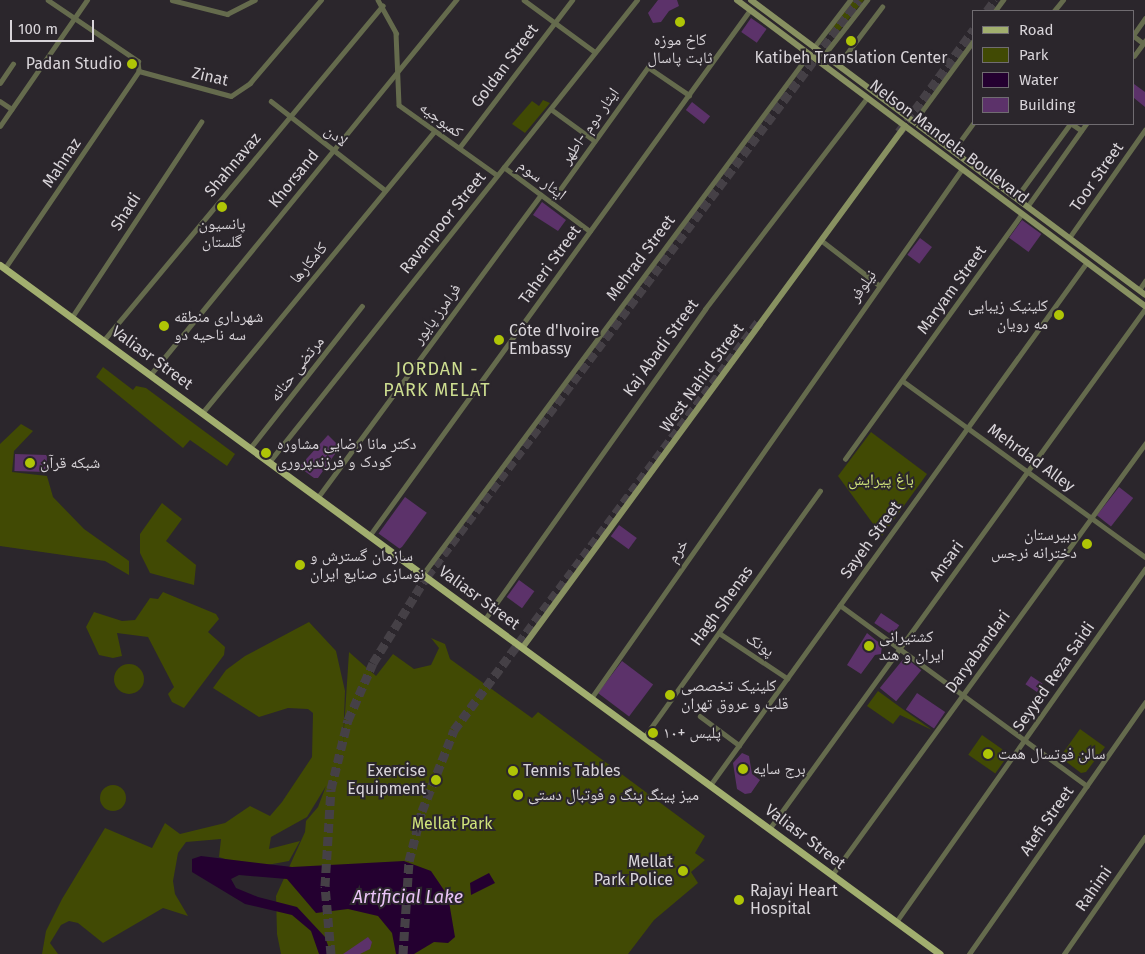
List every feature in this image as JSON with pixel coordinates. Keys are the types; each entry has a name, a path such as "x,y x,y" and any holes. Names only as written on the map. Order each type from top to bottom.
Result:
{"main road":[{"name":"Nelson Mandela Boulevard","path":"737,0 1087,262 1145,308"},
{"name":"Nelson Mandela Boulevard","path":"751,0 1145,295"},
{"name":"West Nahid Street","path":"523,647 905,126"},
{"name":"Valiasr Street","path":"2,266 711,784 940,954"}],"street":[{"path":"48,0 138,61 139,72"},
{"path":"0,126 87,0"},
{"path":"172,0 227,14 255,0"},
{"name":"Zinat","path":"139,72 226,96 236,94 321,0"},
{"name":"کمبوجیه","path":"378,0 396,33 399,105 497,175"},
{"name":"Khorsand","path":"151,374 456,0"},
{"path":"524,0 595,52"},
{"name":"Goldan Street","path":"459,148 572,0"},
{"name":"Ravanpoor Street","path":"270,462 637,0"},
{"path":"814,47 850,0"},
{"path":"824,55 867,0"},
{"path":"1055,10 1063,0"},
{"name":"Shahnavaz","path":"104,340 382,6"},
{"path":"838,65 882,7"},
{"name":"Taheri Street","path":"370,535 750,10"},
{"path":"1135,33 1145,18"},
{"path":"1135,55 1144,42"},
{"path":"914,122 972,43"},
{"name":"Mehrad Street","path":"423,574 809,54"},
{"path":"0,83 13,64"},
{"name":"ایثار دوم -اطهر","path":"551,202 650,66 689,95"},
{"name":"Mahnaz","path":"2,266 139,72"},
{"name":"Kaj Abadi Street","path":"485,619 705,309 867,98"},
{"path":"0,101 12,109"},
{"name":"لادن","path":"270,101 385,190"},
{"path":"551,109 595,141"},
{"name":"Shadi","path":"72,317 201,122"},
{"path":"953,151 972,125"},
{"path":"1016,198 1070,125"},
{"path":"1073,125 1081,130"},
{"path":"1027,207 1085,125"},
{"name":"کامکارها","path":"202,412 434,130"},
{"name":"Toor Street","path":"1069,238 1145,130"},
{"name":"ایثار سوم","path":"504,167 590,231"},
{"name":"نیلوفر","path":"785,418 962,169"},
{"name":"فرامرز پایور","path":"318,498 541,195"},
{"name":"Maryam Street","path":"845,459 1022,214"},
{"path":"821,240 879,285"},
{"name":"Sayeh Street","path":"711,784 1087,262"},
{"path":"1138,290 1145,281"},
{"name":"مرتضی حنانه","path":"251,447 362,306"},
{"name":"Ansari","path":"770,828 1145,308"},
{"name":"Mehrdad Alley","path":"903,380 1145,557"},
{"name":"خرم","path":"592,697 785,418"},
{"name":"Daryabandari","path":"832,875 1145,444"},
{"name":"Hagh Shenas","path":"645,736 820,491"},
{"name":"Seyyed Reza Saidi","path":"896,922 1145,569"},
{"path":"840,605 1087,786"},
{"name":"پونک","path":"719,633 787,678"},
{"name":"Atefi Street","path":"969,954 1145,703"},
{"path":"700,716 738,746"},
{"name":"Rahimi","path":"1064,954 1145,837"}],"green space":[{"path":"853,0 864,0 835,36 828,31"},
{"path":"543,100 550,103 525,133 512,124 532,101 539,106"},
{"path":"103,367 133,390 136,386 146,388 235,454 227,466 190,440 183,448 96,377"},
{"path":"21,424 33,431 14,451 12,472 47,476 53,497 84,529 129,561 129,575 105,561 0,546 0,444"},
{"name":"باغ پیرایش","path":"871,432 927,474 882,536 838,476"},
{"path":"162,503 182,519 166,541 196,565 194,585 150,573 140,553 140,534"},
{"path":"163,592 216,614 219,619 208,632 225,647 224,655 184,708 172,702 168,694 174,687 148,637 117,633 122,656 113,658 99,655 86,627 94,612 122,621 135,620 150,598 158,599"},
{"name":"Mellat Park","path":"309,622 336,651 345,691 343,744 349,652 376,676 393,654 414,669 431,665 439,648 431,638 445,644 450,659 532,718 538,712 705,836 695,853 705,860 691,872 698,883 654,920 628,954 281,954 277,934 276,896 305,832 306,821 318,807 326,786 307,817 271,837 269,849 300,841 289,861 267,865 234,862 219,857 221,839 186,842 178,853 173,881 175,894 188,916 163,908 103,943 78,923 69,921 61,925 50,943 58,954 42,954 46,931 62,899 105,828 152,848 165,823 180,834 225,823 250,806 270,816 282,802 312,757 313,713 308,709 288,708 259,717 213,688 226,670 245,656"},
{"path":"129,664 140,668 144,679 140,690 129,694 118,690 114,679 118,668"},
{"path":"878,691 932,730 900,715 893,724 867,706"},
{"path":"1080,729 1105,747 1086,772 1081,773 1060,757"},
{"name":"سالن فوتسال همت","path":"982,735 1009,754 995,774 968,755"},
{"path":"113,785 122,789 126,798 122,807 113,811 104,807 100,798 104,789"}],"water":[{"name":"Artificial Lake","path":"201,856 292,867 404,861 431,871 448,896 455,937 448,943 434,942 414,954 396,954 392,933 378,916 348,909 316,913 287,879 239,875 231,879 236,888 258,897 297,907 325,937 331,954 319,954 311,931 292,915 245,904 192,872 192,859"},
{"path":"489,873 495,883 471,895 470,883"}],"building":[{"path":"658,0 677,0 679,6 669,11 661,22 653,23 648,13"},
{"path":"751,18 767,29 757,43 741,32"},
{"path":"1135,85 1145,92 1145,107 1135,99"},
{"path":"692,102 710,116 704,124 686,110"},
{"path":"542,202 566,220 558,231 533,215"},
{"path":"1022,220 1041,234 1028,252 1009,238"},
{"path":"920,238 932,247 919,264 907,255"},
{"path":"328,435 340,447 318,478 314,478 299,467"},
{"name":"شبکه قرآن","path":"15,454 47,455 46,472 14,471"},
{"path":"1119,487 1133,498 1111,526 1097,515"},
{"path":"405,497 427,513 400,549 379,533"},
{"path":"619,525 637,538 629,549 611,536"},
{"path":"519,580 534,591 522,608 507,597"},
{"path":"881,613 899,625 893,635 874,623"},
{"path":"867,633 882,645 881,654 875,655 861,674 847,665"},
{"path":"905,657 921,670 896,701 880,688"},
{"path":"622,661 653,684 629,716 598,693"},
{"path":"1031,676 1043,684 1037,692 1025,684"},
{"path":"917,693 945,712 934,729 906,710"},
{"name":"برج سایه","path":"742,753 749,756 752,774 760,780 751,793 745,794 737,789 733,763"},
{"path":"368,937 372,942 370,949 360,954 343,954"}],"tunnel":[{"path":"331,954 325,886 331,789 348,720 373,663 427,576 859,0"},
{"path":"988,10 995,0"},
{"path":"899,132 972,32"},
{"path":"403,954 409,861 422,811 454,730 759,321"}],"place":[{"name":"کاخ موزه ثابت پاسال","path":"680,22"},
{"name":"Katibeh Translation Center","path":"851,41"},
{"name":"Padan Studio","path":"132,64"},
{"name":"پانسیون گلستان","path":"222,207"},
{"name":"کلینیک زیبایی مه رویان","path":"1059,315"},
{"name":"شهرداری منطقه سه ناحیه دو","path":"164,326"},
{"name":"Côte d'Ivoire Embassy","path":"499,340"},
{"name":"دکتر مانا رضایی مشاوره کودک و فرزندپروری","path":"266,453"},
{"name":"شبکه قرآن","path":"30,463"},
{"name":"دبیرستان دخترانه نرجس","path":"1087,544"},
{"name":"سازمان گسترش و نوسازی صنایع ایران","path":"300,565"},
{"name":"کشتیرانی ایران و هند","path":"869,646"},
{"name":"کلینیک تخصصی قلب و عروق تهران","path":"670,695"},
{"name":"پلیس +۱۰","path":"653,733"},
{"name":"سالن فوتسال همت","path":"988,754"},
{"name":"برج سایه","path":"743,769"},
{"name":"Tennis Tables","path":"513,771"},
{"name":"Exercise Equipment","path":"436,780"},
{"name":"میز پینگ پنگ و فوتبال دستی","path":"518,795"},
{"name":"Mellat Park Police","path":"683,871"},
{"name":"Rajayi Heart Hospital","path":"739,900"}],"district":[{"name":"JORDAN - PARK MELAT","path":"437,380"}]}
